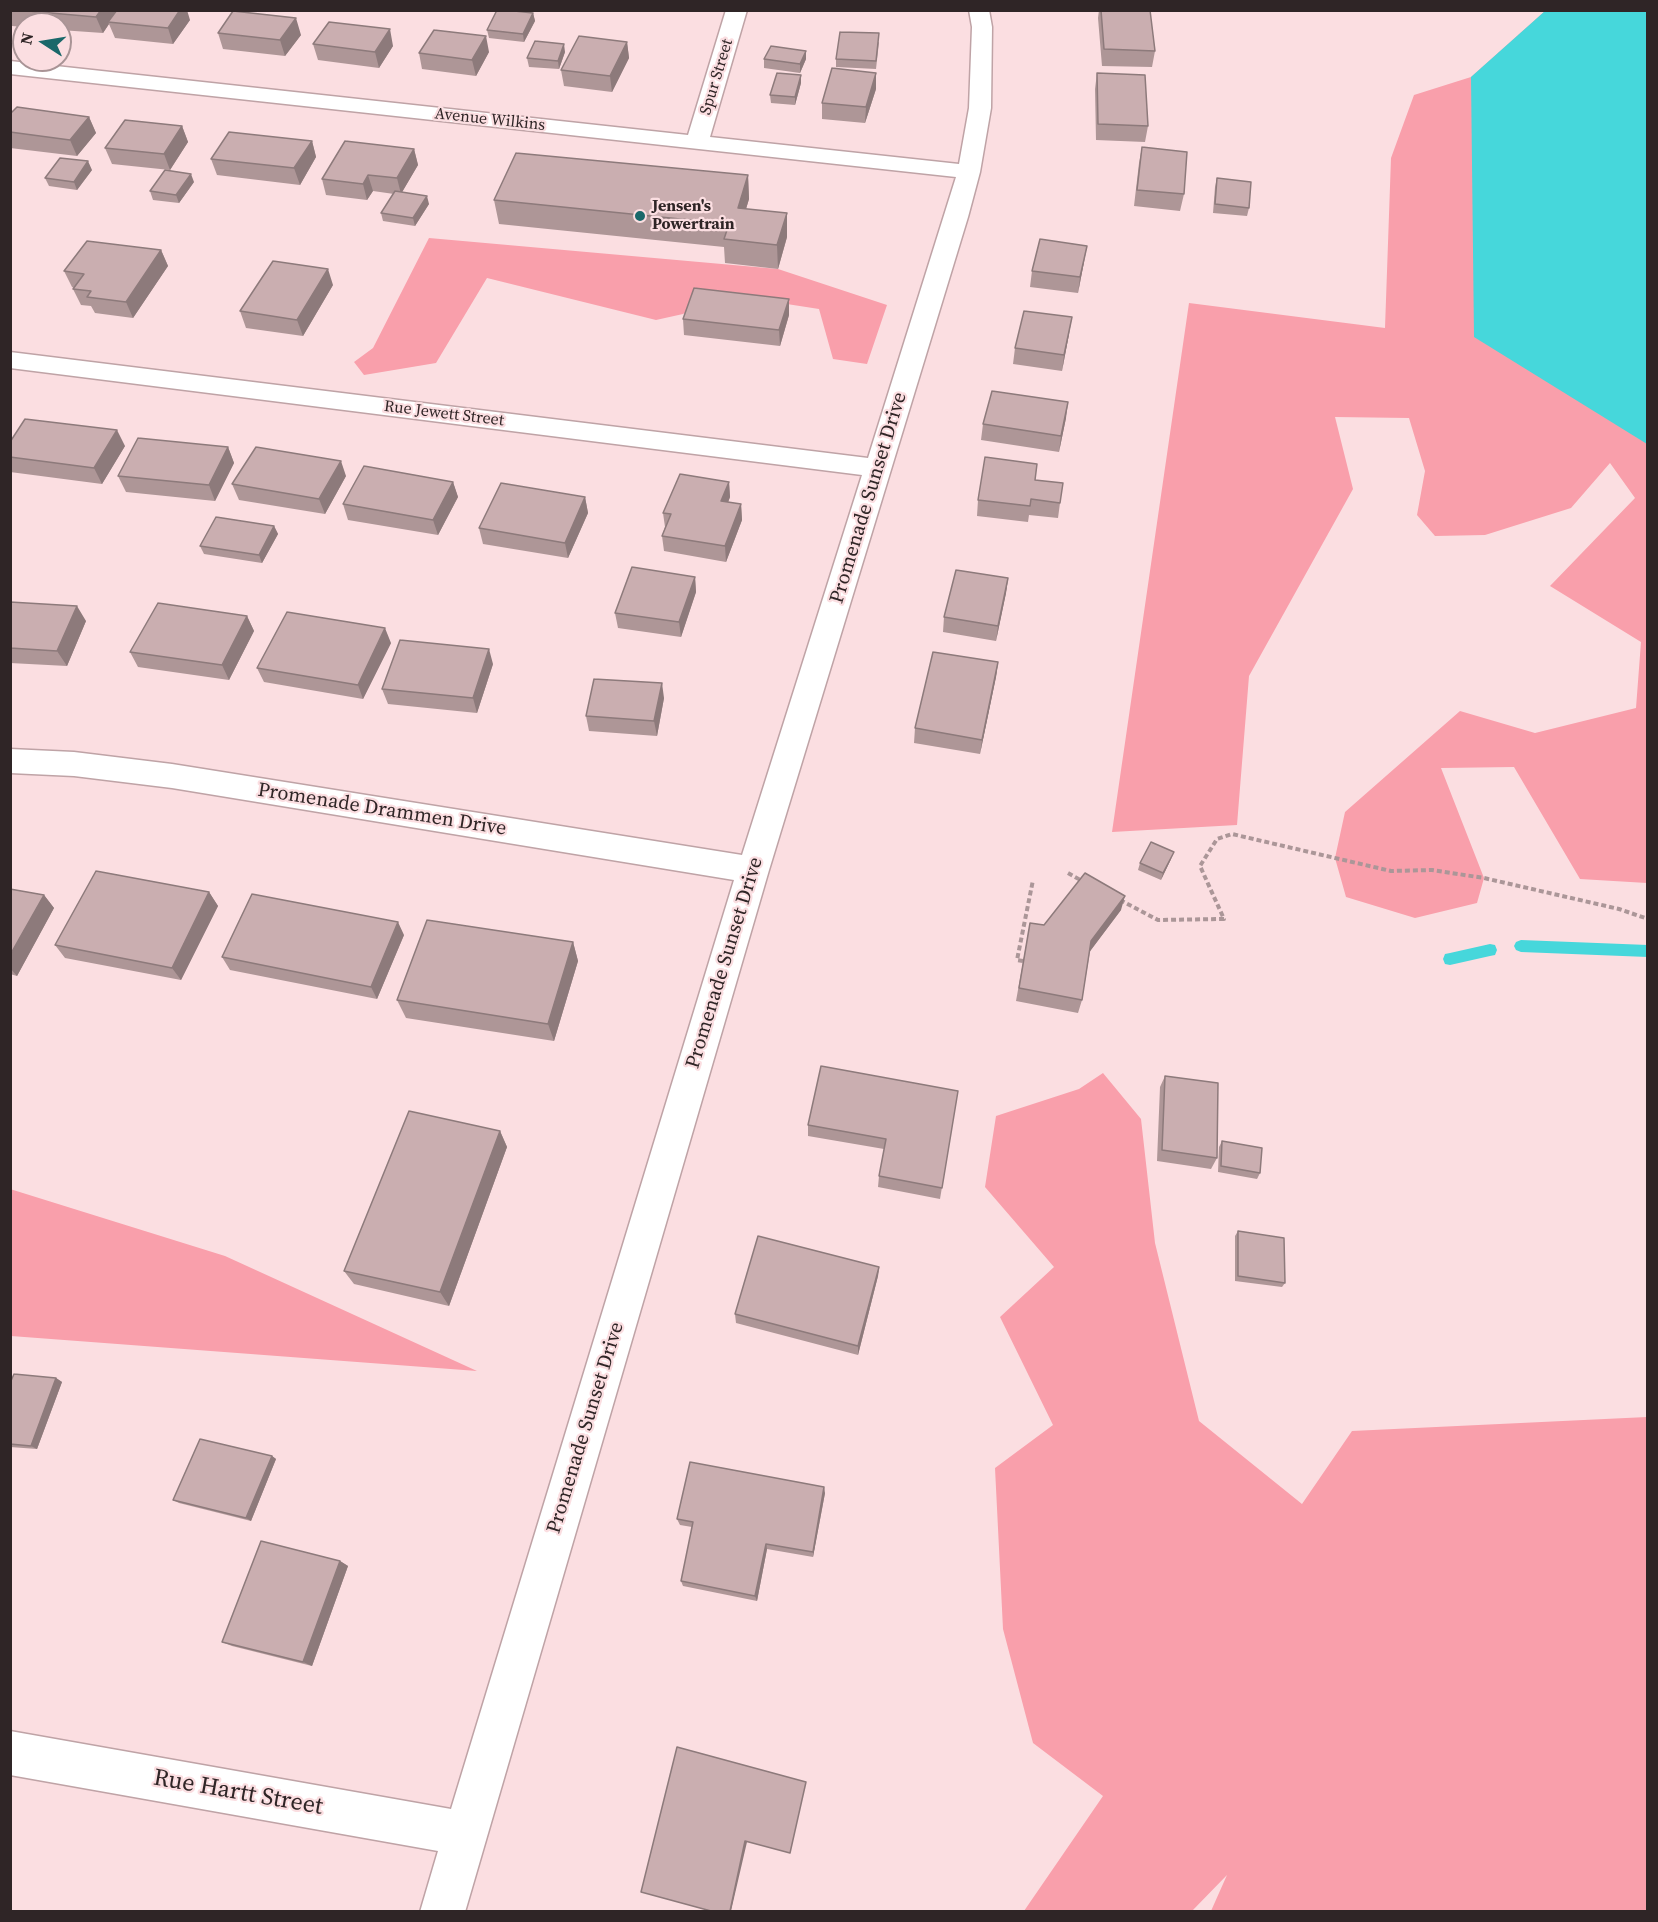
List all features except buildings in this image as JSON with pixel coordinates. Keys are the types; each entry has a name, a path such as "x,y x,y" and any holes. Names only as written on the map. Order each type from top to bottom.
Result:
{"street":[{"name":"Spur Street","path":"697,143 737,10"},
{"name":"Promenade Sunset Drive","path":"442,1911 753,870 969,172 980,108 982,27 979,10"},
{"name":"Avenue Wilkins","path":"10,67 969,172"},
{"name":"Rue Jewett Street","path":"10,360 878,468"},
{"name":"Promenade Drammen Drive","path":"10,761 74,764 172,776 753,870"},
{"name":"Rue Hartt Street","path":"10,1753 465,1834"}],"path":[{"path":"1116,898 1158,920 1224,919 1200,866 1216,838 1232,834 1391,871 1432,870 1484,878 1619,909 1647,919"},
{"path":"1068,873 1085,882"},
{"path":"1023,961 1017,960 1033,880"}],"shaded area":[{"path":"1545,11 1647,11 1647,883 1580,879 1514,767 1441,768 1484,878 1477,903 1415,918 1346,897 1335,858 1345,812 1460,711 1535,733 1636,708 1641,642 1550,586 1635,498 1610,463 1571,508 1485,535 1435,536 1417,515 1425,471 1409,418 1335,417 1353,489 1249,676 1237,825 1112,832 1189,303 1385,328 1391,158 1414,95 1471,77"},
{"path":"429,238 778,269 887,305 867,364 833,359 819,309 716,293 683,314 656,320 487,278 436,363 364,375 354,362 373,348"},
{"path":"1103,1073 1141,1119 1155,1243 1199,1421 1302,1504 1352,1431 1647,1417 1647,1911 1211,1911 1227,1875 1192,1911 1024,1911 1103,1796 1033,1743 1003,1629 995,1468 1053,1425 1000,1317 1054,1267 985,1187 996,1116 1079,1089"},
{"path":"10,1189 225,1256 477,1371 11,1336"}],"water":[{"path":"1545,11 1647,11 1647,444 1474,337 1471,77"}],"waterway":[{"path":"1521,946 1648,951"},
{"path":"1450,959 1490,950"}],"place":[{"name":"Jensen's Powertrain","path":"640,216"}]}
